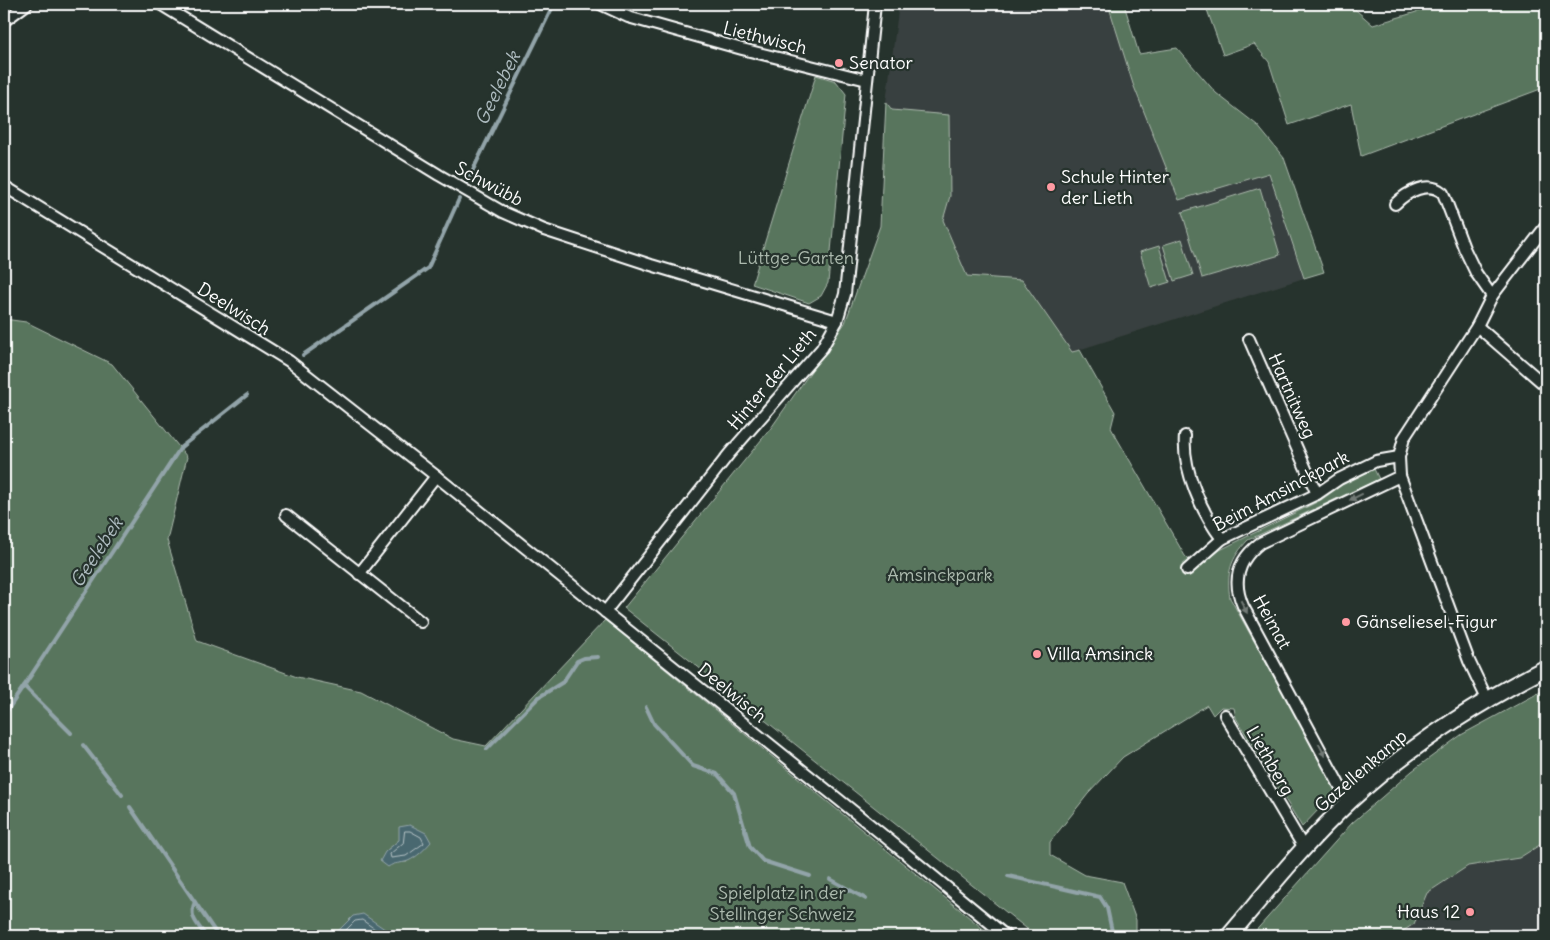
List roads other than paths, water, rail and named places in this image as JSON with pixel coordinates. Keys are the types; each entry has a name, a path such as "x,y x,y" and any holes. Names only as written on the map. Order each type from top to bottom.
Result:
{"street":[{"path":"4,21 27,4"},
{"name":"Schwübb","path":"160,4 438,176 503,212 544,230 633,259 837,320"},
{"name":"Liethwisch","path":"600,4 628,17 713,41 867,80"},
{"name":"Hinter der Lieth","path":"605,612 729,454 813,361 830,336 845,294 875,4"},
{"name":"Deelwisch","path":"4,186 289,361 436,476 890,840 1006,936"},
{"path":"1395,204 1409,193 1427,186 1438,189 1443,193 1464,248 1476,273 1492,296"},
{"path":"1487,699 1469,661 1400,476 1399,457 1404,438 1477,326 1492,296 1546,226"},
{"path":"1477,326 1546,386"},
{"name":"Hartnitweg","path":"1249,339 1317,494"},
{"path":"1185,436 1185,458 1201,502 1214,528 1222,539"},
{"name":"Beim Amsinckpark","path":"1187,570 1222,539 1317,494 1339,479 1376,461 1399,457"},
{"path":"359,574 436,476"},
{"name":"Heimat","path":"1351,800 1342,790 1243,606 1238,591 1237,577 1244,558 1260,543 1400,476"},
{"path":"286,515 421,622"},
{"name":"Gazellenkamp","path":"1229,936 1304,848 1351,800 1433,734 1487,699 1546,668"},
{"name":"Liethberg","path":"1225,715 1304,848"}],"water":[{"path":"410,825 426,833 431,842 411,859 388,867 380,861 385,852 399,840 399,827"},
{"path":"363,914 389,932 391,936 333,936 353,916"}],"waterway":[{"name":"Geelebek","path":"466,184 554,4"},
{"name":"Geelebek","path":"303,355 428,268 459,199"},
{"name":"Geelebek","path":"71,733 24,686 181,447 247,395"},
{"path":"487,749 539,697 563,682 577,661 584,658 598,657"},
{"path":"4,715 24,686"},
{"name":"Geelebek","path":"646,707 654,724 693,766 717,774 734,793 750,847 763,861 810,876"},
{"path":"83,745 122,795"},
{"path":"130,807 218,936"},
{"path":"1008,876 1100,897 1107,908 1113,936"},
{"path":"830,879 866,899"},
{"path":"195,902 192,912 193,916 206,936"}],"place":[{"name":"Senator","path":"839,63"},
{"name":"Schule Hinter der Lieth","path":"1051,187"},
{"name":"Gänseliesel-Figur","path":"1346,622"},
{"name":"Villa Amsinck","path":"1037,654"},
{"name":"Haus 12","path":"1470,912"}],"park label":[{"name":"Lüttge-Garten","path":"796,258"},
{"name":"Amsinckpark","path":"940,575"},
{"name":"Spielplatz in der Stellinger Schweiz","path":"782,903"}]}
